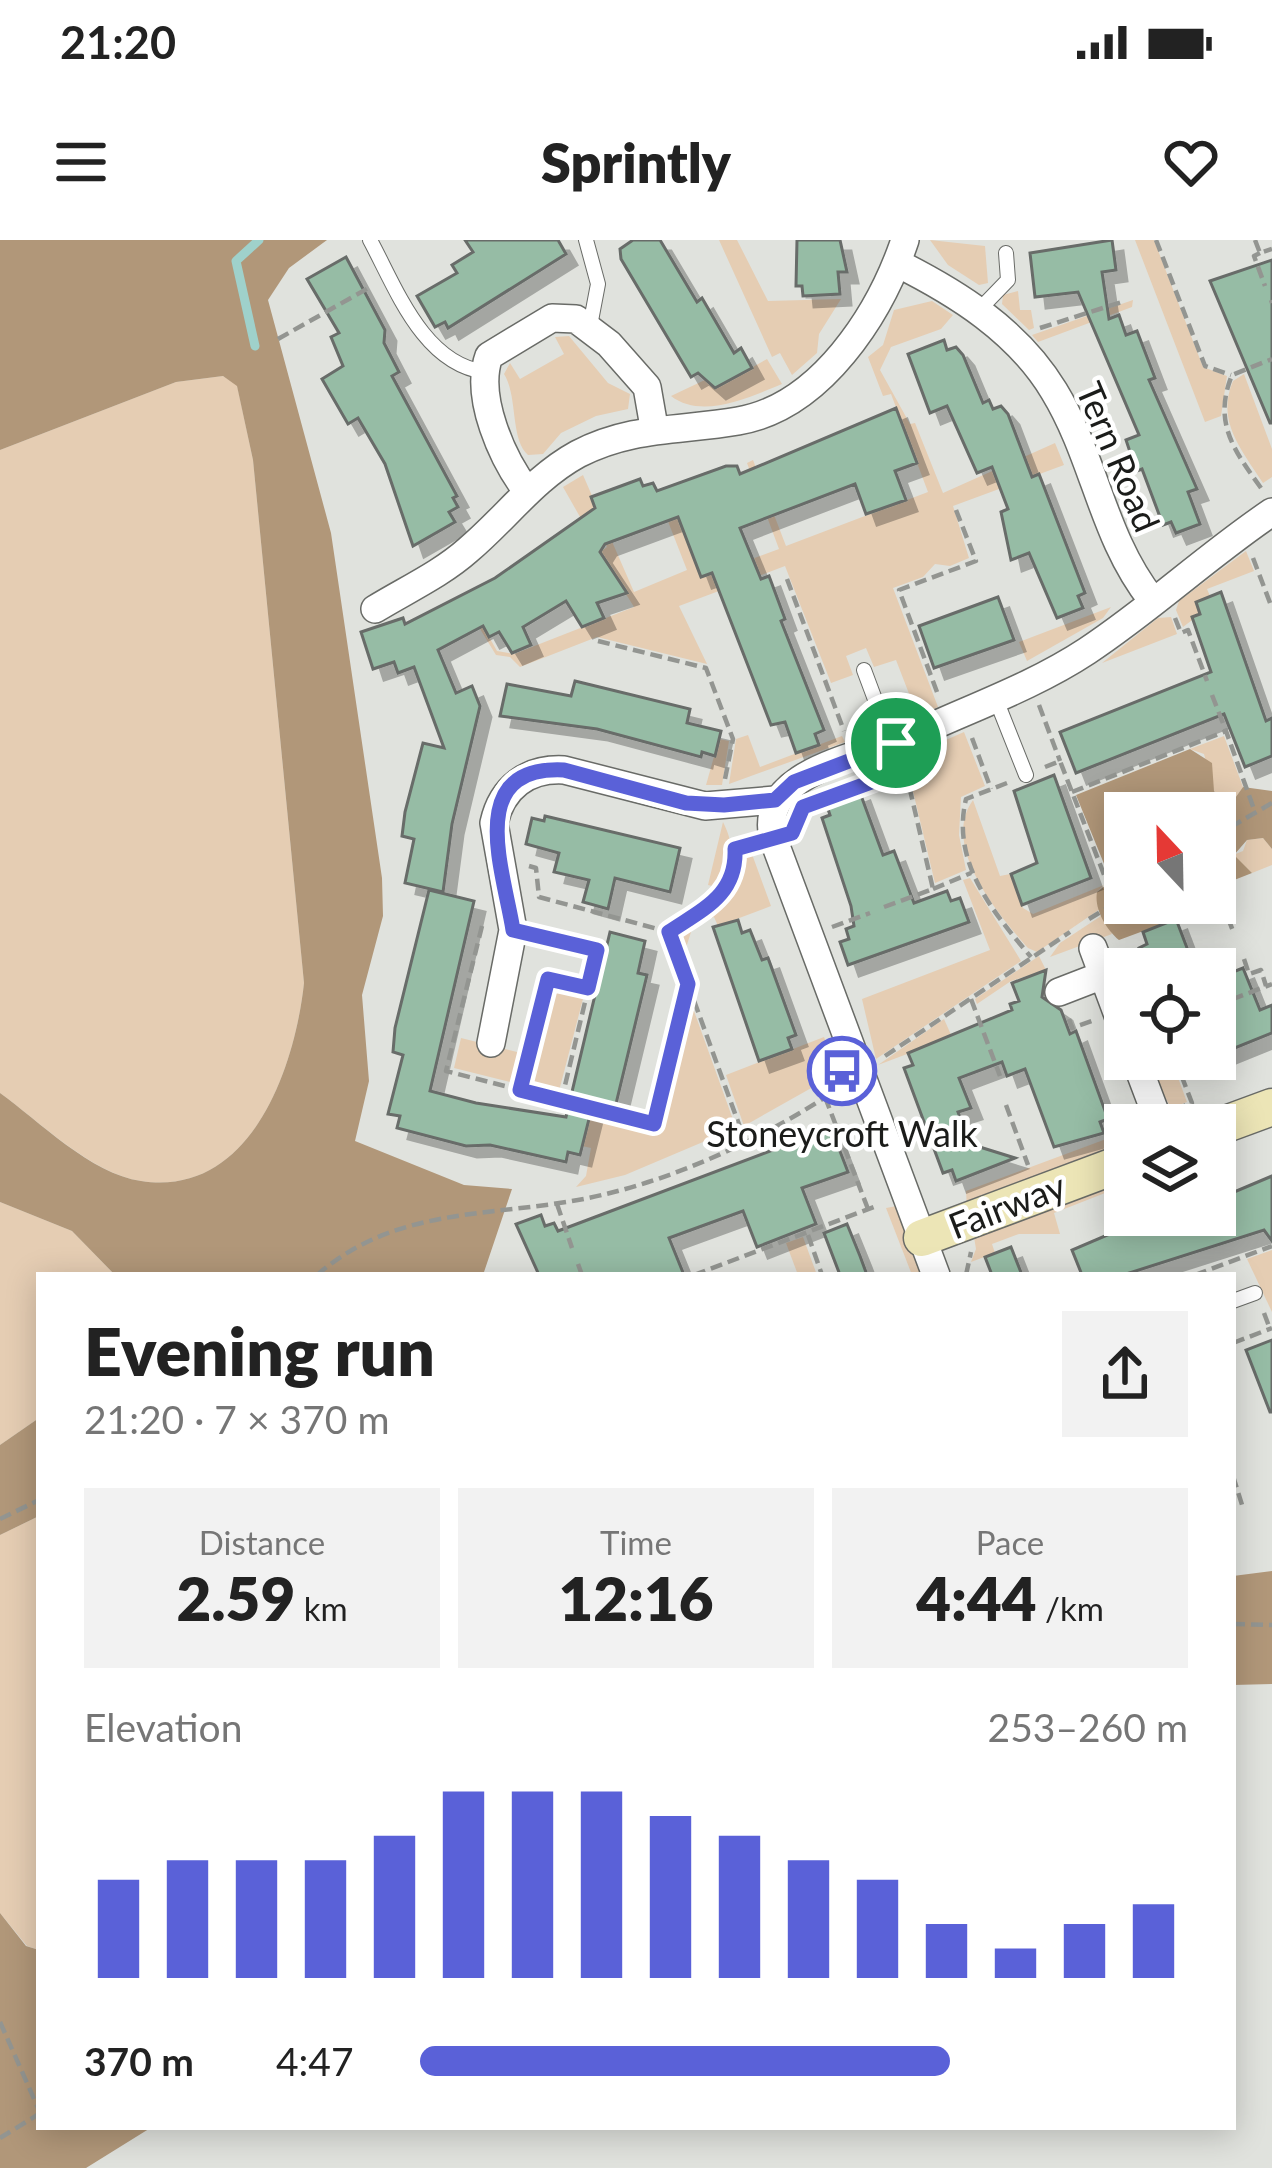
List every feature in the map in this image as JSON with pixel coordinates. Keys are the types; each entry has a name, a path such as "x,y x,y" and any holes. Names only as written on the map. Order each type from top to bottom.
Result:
{"street":[{"path":"375,609 457,560 527,491 576,455 655,427 740,421 803,393 843,350 901,251"},
{"name":"Tern Road","path":"901,251 1015,344 1055,392 1116,548 1155,598"},
{"path":"527,491 505,457 484,372 494,351 552,318 576,319 590,326 647,387 655,427"},
{"path":"491,1043 513,930 500,862 497,808 520,780 548,770 686,803 775,800 794,782 855,759 898,752 954,716 1086,652 1272,512"},
{"name":"Fairway","path":"775,800 770,816 772,838 922,1238 1104,1170"},
{"path":"1059,992 1098,961 1104,977"},
{"path":"1236,1120 1272,1107"},
{"path":"922,1238 935,1272"}],"lane":[{"path":"370,240 431,343 467,370 484,372"},
{"path":"586,240 598,284 590,326"},
{"path":"978,311 1008,280 1006,253"},
{"path":"863,670 898,752"},
{"path":"995,698 1026,775"},
{"path":"513,930 597,950"},
{"path":"1236,1300 1256,1293"}],"path":[{"path":"1156,240 1205,366 1232,375 1272,359"},
{"path":"1256,240 1260,253"},
{"path":"1265,286 1254,256 1272,249"},
{"path":"278,339 389,275"},
{"path":"1015,344 1033,331 1125,301"},
{"path":"1232,375 1221,413 1262,490 1239,506 1232,519 1243,532 1268,587 1272,608"},
{"path":"956,510 976,561 898,590 992,789"},
{"path":"787,579 855,759"},
{"path":"1155,598 1181,633 1188,630 1207,681"},
{"path":"598,641 706,668 733,739 724,805"},
{"path":"1031,681 1104,875"},
{"path":"1213,695 1256,812"},
{"path":"1072,792 1226,731"},
{"path":"824,799 898,752 933,889"},
{"path":"1032,959 971,873 962,816 966,799 1060,761"},
{"path":"1236,824 1272,803"},
{"path":"500,862 536,868 539,897 669,932 724,894 734,878 735,849 772,838"},
{"path":"884,907 971,873"},
{"path":"320,1272 364,1242 402,1225 467,1210 556,1204 608,1194 745,1141 825,1097 1104,910"},
{"path":"810,935 870,913"},
{"path":"561,1102 605,916"},
{"path":"483,924 446,1071 654,1124 688,984"},
{"path":"1230,924 1233,931"},
{"path":"669,932 745,1141"},
{"path":"1236,998 1269,985 1261,970 1250,974 1244,959"},
{"path":"520,1090 548,979 588,988"},
{"path":"971,999 1000,1076"},
{"path":"825,1097 868,1209"},
{"path":"1006,1105 1028,1165"},
{"path":"709,1272 905,1194"},
{"path":"556,1204 572,1248"},
{"path":"807,1233 821,1272"},
{"path":"1203,1272 1272,1246"},
{"path":"578,1264 581,1272"},
{"path":"1236,1342 1272,1328"},
{"path":"1236,1486 1243,1508"},
{"path":"0,1519 36,1501"},
{"path":"1236,1624 1272,1624"},
{"path":"0,2022 36,2105"},
{"path":"0,2138 36,2114"}],"shaded area":[{"path":"0,240 327,240 289,268 268,300 331,533 382,878 383,916 362,995 369,1081 355,1141 464,1185 512,1189 484,1272 112,1272 72,1231 0,1202 0,1093 66,1145 122,1176 179,1181 212,1169 239,1148 277,1087 290,1052 304,983 253,460 237,386 223,376 176,382 0,450"},
{"path":"719,240 737,240 768,301 841,299 819,334 817,353 792,375 780,353 772,357"},
{"path":"930,240 985,246 988,283 979,285 948,265"},
{"path":"1135,240 1154,240 1203,367 1227,376 1221,416 1205,422"},
{"path":"1018,291 1020,310 1031,310 1034,328 1029,330 1002,304 1003,295"},
{"path":"1133,300 1132,307 1038,342 1032,335"},
{"path":"932,301 953,315 941,329 891,347 880,370 910,424 915,423 943,493 1055,443 1064,465 953,506 969,558 950,566 935,564 923,577 893,588 938,707 894,725 890,713 913,704 896,660 874,667 866,648 846,656 853,675 831,683 785,566 679,606 707,664 597,637 520,667 510,657 496,655 466,606 470,603 497,651 514,654 634,607 600,552 607,547 603,541 596,545 563,487 583,475 634,592 687,570 660,501 670,497 701,578 779,549 747,463 753,460 786,546 928,492 891,394 883,396 868,357 883,345 894,310"},
{"path":"569,336 608,383 630,394 628,409 596,416 561,433 543,454 528,455 519,439 504,374 510,363 520,379 564,354 555,337"},
{"path":"767,359 782,384 756,395 711,406 683,403 671,396 709,378 715,388"},
{"path":"1244,374 1272,449 1272,477 1263,483 1229,422 1233,381"},
{"path":"223,376 237,385 253,460 304,983 290,1052 277,1087 239,1148 212,1169 179,1181 141,1181 85,1157 0,1093 0,450 176,382"},
{"path":"1246,551 1254,571 1207,589 1210,596 1196,602 1200,614 1183,627 1176,610 1179,601"},
{"path":"1111,607 1103,618 1027,661 1019,642"},
{"path":"1171,617 1177,634 1102,663 1158,618"},
{"path":"964,732 985,786 961,797 959,835 966,870 935,883 905,758"},
{"path":"748,735 760,767 842,736 845,742 729,784 736,739"},
{"path":"1224,736 1243,787 1236,797 1236,792 1215,792 1204,754 1190,749"},
{"path":"719,739 729,741 722,785 706,785"},
{"path":"1190,749 1212,763 1215,792 1104,792 1104,864 1076,795"},
{"path":"1243,787 1272,791 1272,849 1263,838 1247,840 1236,853 1236,797"},
{"path":"973,800 1000,876 1010,874 1023,908 1033,914 1104,885 1097,892 1100,909 1037,952 1028,948 977,878 963,838"},
{"path":"723,822 730,841 731,871 715,897 717,887 708,885"},
{"path":"1263,838 1272,849 1272,865 1252,873 1236,858 1247,840"},
{"path":"749,846 771,906 718,926 714,917 693,926 682,960 674,933 720,900 735,879 737,851"},
{"path":"1236,857 1252,873 1236,879"},
{"path":"970,878 1021,961 876,1059 862,999 990,950 963,880"},
{"path":"1104,886 1104,921 1099,912 1097,892"},
{"path":"1104,914 1104,924 1112,934 1050,957 1060,943"},
{"path":"1106,924 1162,924 1119,940"},
{"path":"1039,956 1046,970 1011,981 977,1004 975,999"},
{"path":"551,983 585,991 558,1095 525,1087"},
{"path":"685,1010 694,1011 736,1128 625,1175 576,1187 586,1176 591,1148 582,1146 590,1113 658,1127"},
{"path":"944,1019 952,1037 878,1065"},
{"path":"824,1037 838,1073 744,1126 726,1075"},
{"path":"461,1038 525,1054 518,1084 454,1068"},
{"path":"1156,1080 1179,1080 1187,1102 1169,1104"},
{"path":"1104,1140 1104,1155 967,1208 966,1191"},
{"path":"1104,1181 1104,1193 1054,1213 1060,1234 1019,1234 992,1244 995,1253 971,1262 976,1249 973,1231"},
{"path":"0,1202 72,1231 112,1272 36,1272 36,1420 0,1445"},
{"path":"897,1206 922,1272 911,1272 886,1208"},
{"path":"803,1237 816,1272 797,1272 786,1243"},
{"path":"1272,1250 1272,1312 1247,1259"},
{"path":"36,1420 36,1517 0,1535 0,1445"},
{"path":"36,1517 36,1949 27,1946 0,1913 0,1535"},
{"path":"1272,1571 1272,1684 1236,1685 1236,1576"},
{"path":"0,1913 26,1946 36,1949 36,2130 147,2130 86,2168 0,2168"}],"building":[{"path":"465,240 558,240 566,254 448,328 445,322 435,327 417,296 457,273 452,265 473,252"},
{"path":"633,240 660,240 697,302 702,298 734,353 741,348 752,368 715,388 698,373 691,377 621,259 620,249"},
{"path":"797,240 840,240 847,272 838,272 840,294 803,296 802,286 796,286"},
{"path":"1112,240 1116,270 1102,272 1109,319 1119,315 1126,335 1137,331 1155,378 1149,380 1197,489 1188,492 1200,524 1176,533 1171,522 1163,525 1142,469 1137,471 1126,440 1139,435 1078,292 1035,297 1030,253"},
{"path":"346,257 385,330 384,343 399,372 392,376 457,496 453,498 458,507 449,512 455,522 413,546 385,464 358,418 348,424 322,379 343,366 331,337 339,333 307,279"},
{"path":"1272,260 1272,423 1270,423 1210,281"},
{"path":"944,340 947,350 956,347 963,355 983,403 989,400 993,409 1001,406 1008,414 1032,477 1039,474 1085,593 1078,596 1083,608 1057,618 1029,553 1011,560 1001,512 1008,509 992,467 977,473 947,406 930,413 908,354"},
{"path":"896,408 917,463 895,471 906,500 866,514 855,484 740,528 761,579 769,576 785,619 781,621 824,730 815,734 819,745 796,753 785,722 771,725 712,573 701,577 678,517 605,544 600,552 627,593 597,603 604,618 582,627 566,601 523,627 531,645 512,653 499,632 489,637 483,626 438,650 456,693 472,686 480,706 452,824 443,892 405,883 414,839 402,836 405,812 423,743 444,748 414,667 398,673 394,662 373,669 361,632 403,618 405,624 495,578 595,508 591,497 640,479 643,486 653,483 657,491 726,466 737,466 740,474"},
{"path":"1221,592 1266,721 1272,718 1272,756 1245,767 1224,714 1076,773 1060,732 1211,672 1192,617 1200,614 1196,602"},
{"path":"998,597 1014,640 934,668 919,626"},
{"path":"575,681 690,709 687,723 721,731 715,756 702,752 701,757 597,729 500,716 507,684 571,696"},
{"path":"1054,775 1091,878 1022,905 1011,874 1037,863 1014,791"},
{"path":"859,790 883,855 894,851 914,903 947,891 951,901 960,898 969,922 848,965 840,942 849,939 846,929 854,926 851,906 822,818 830,815 826,803"},
{"path":"545,816 680,848 670,892 615,878 608,909 583,902 589,880 554,872 559,853 526,844 532,818 544,821"},
{"path":"429,890 474,901 430,1091 476,1103 566,1117 610,932 645,941 638,973 647,975 614,1112 592,1107 580,1155 568,1152 566,1162 490,1145 466,1146 397,1128 400,1116 388,1114 403,1055 393,1052 395,1028"},
{"path":"738,920 742,933 750,930 762,960 768,958 796,1035 788,1038 792,1049 759,1061 713,927"},
{"path":"1178,924 1187,948 1139,948 1147,944 1143,932"},
{"path":"1243,968 1260,1010 1272,1005 1272,1033 1236,1048 1236,971"},
{"path":"1046,970 1042,997 1061,1010 1070,1034 1076,1031 1104,1108 1100,1122 1104,1133 1054,1147 1025,1069 1007,1076 1002,1062 959,1078 971,1108 958,1112 970,1144 1015,1158 956,1181 952,1170 943,1173 904,1068 913,1065 908,1053 1012,1010 1010,1004 1019,1001 1012,983"},
{"path":"831,1128 848,1172 802,1188 816,1224 757,1247 743,1211 669,1238 683,1272 538,1272 516,1224 541,1215 545,1226 554,1223 558,1231"},
{"path":"1272,1176 1272,1241 1264,1230 1132,1272 1081,1272 1072,1250 1105,1236 1236,1236 1236,1191"},
{"path":"847,1224 866,1272 839,1272 824,1233"},
{"path":"1011,1247 1021,1272 991,1272 985,1257"},
{"path":"1272,1340 1272,1412 1270,1412 1246,1350"}],"waterway":[{"path":"255,346 236,261 259,240"}],"place":[{"name":"Stoneycroft Walk","path":"842,1071"}],"route":[{"path":"896,743 907,769 803,807 792,833 735,849 734,878 724,894 669,932 688,984 654,1124 520,1090 548,979 588,988 597,950 513,930 494,824 497,808 520,780 564,770 705,806 775,800 794,782 896,743"}]}
